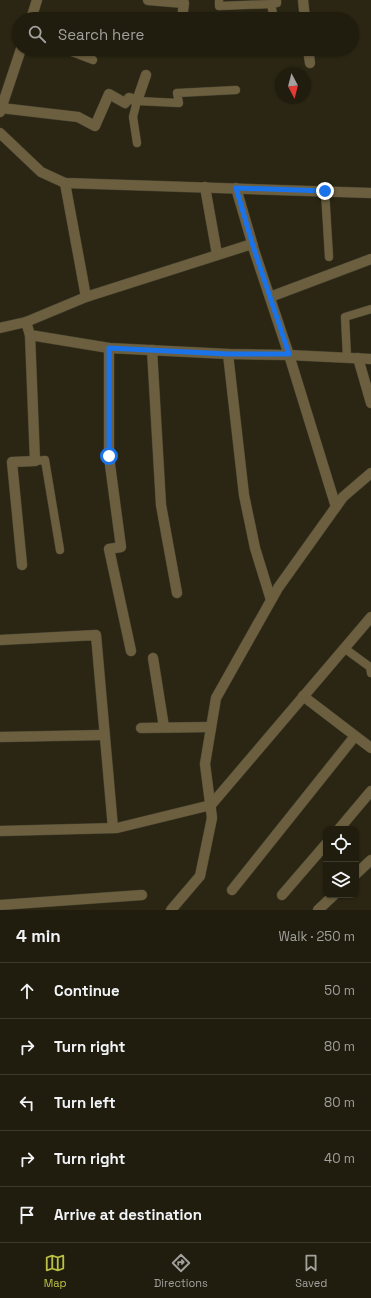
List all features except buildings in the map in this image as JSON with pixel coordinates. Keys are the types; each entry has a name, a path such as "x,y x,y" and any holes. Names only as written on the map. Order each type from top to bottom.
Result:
{"street":[{"path":"33,12 37,0"},
{"path":"148,0 184,3 183,12"},
{"path":"303,0 304,12"},
{"path":"19,56 1,110 78,117 95,126 109,94 124,103 129,98 137,101 146,75"},
{"path":"309,56 310,63"},
{"path":"0,133 41,172 65,183 371,193"},
{"path":"65,183 86,297"},
{"path":"205,187 217,254"},
{"path":"236,188 336,507"},
{"path":"0,328 26,322 86,297 217,254 252,244 253,246"},
{"path":"270,297 371,259"},
{"path":"22,565 12,462 35,461 30,335 26,322"},
{"path":"30,335 109,348 228,354 289,354 371,359"},
{"path":"109,348 109,456 121,547 109,549 131,651"},
{"path":"152,350 160,505 177,593"},
{"path":"228,354 244,496 255,548 272,600"},
{"path":"358,358 371,403"},
{"path":"174,909 200,876 212,818 205,764 216,698 272,600 336,507 343,498 371,473"},
{"path":"0,831 113,828 210,805 371,616"},
{"path":"0,640 96,635 113,828"},
{"path":"153,658 164,727"},
{"path":"303,696 371,748"},
{"path":"141,728 211,727"},
{"path":"0,737 104,735"},
{"path":"232,890 355,736"},
{"path":"342,826 371,791"},
{"path":"282,895 323,847"},
{"path":"359,871 371,860"},
{"path":"0,905 142,895"},
{"path":"318,910 331,898"}],"lane":[{"path":"219,0 219,6 274,2"},
{"path":"82,56 93,60"},
{"path":"137,143 133,117 137,101 180,103 177,92 236,90"},
{"path":"325,191 329,258"},
{"path":"347,358 345,317 371,308"},
{"path":"35,461 45,460 60,550"},
{"path":"344,648 370,667 371,673"}],"route":[{"path":"109,456 109,348 228,354 289,354 253,246 236,188 325,191"}]}
